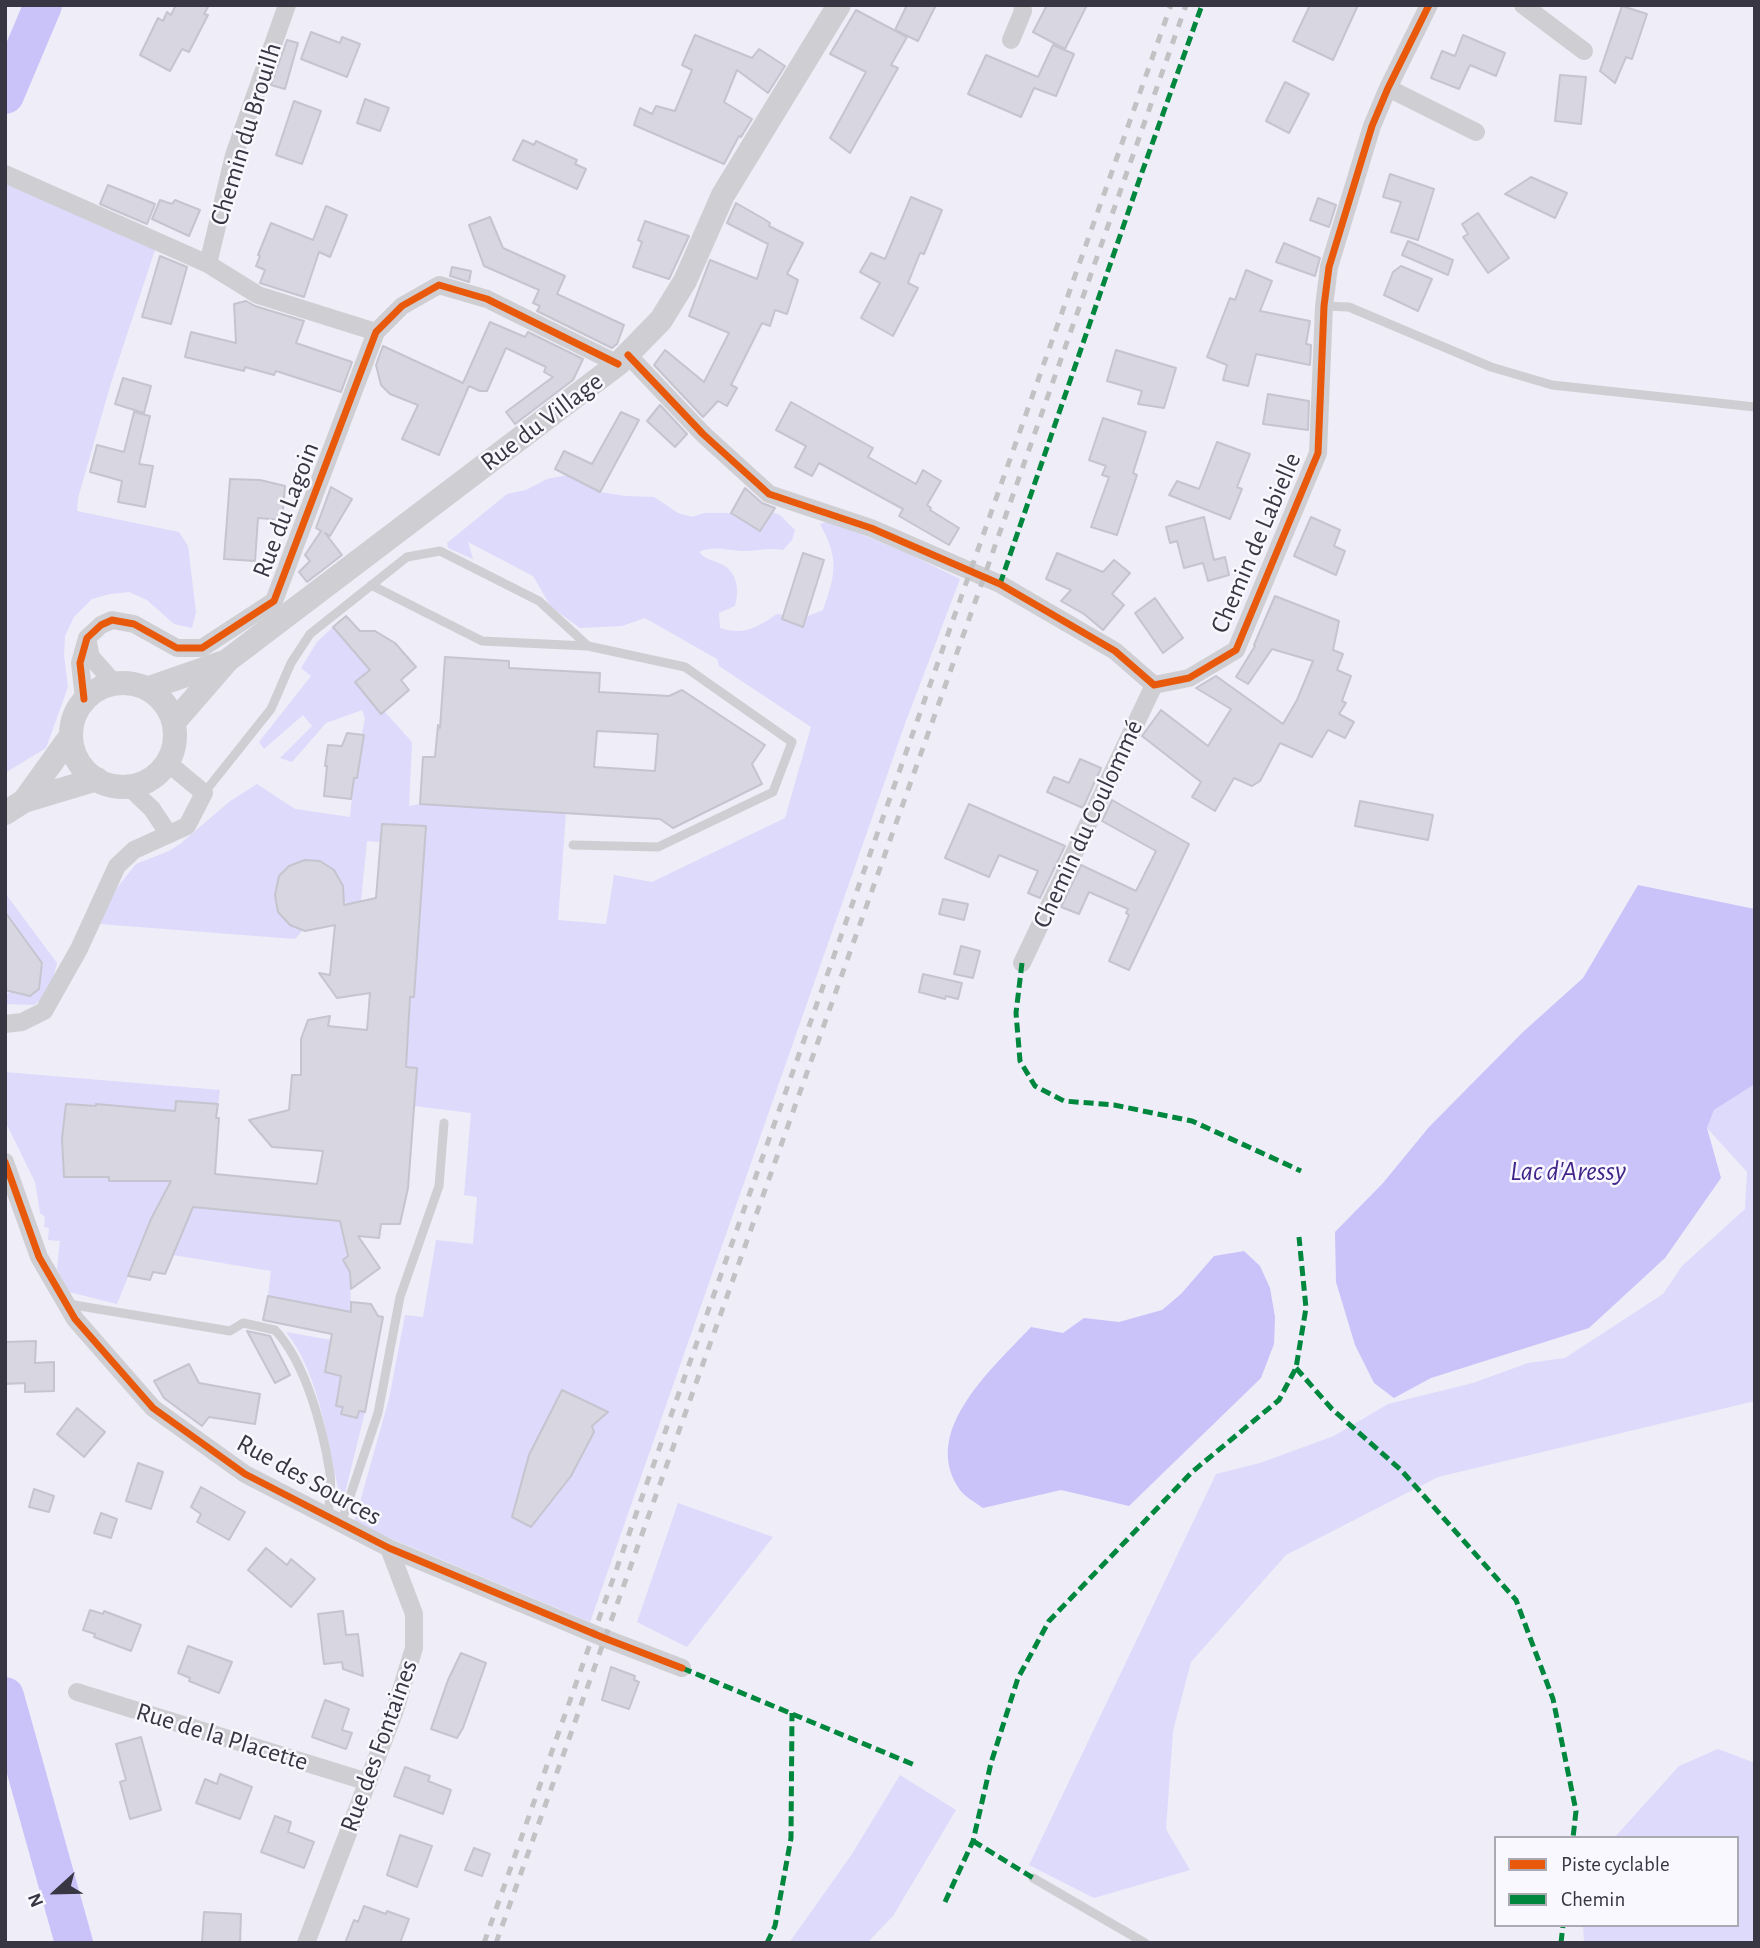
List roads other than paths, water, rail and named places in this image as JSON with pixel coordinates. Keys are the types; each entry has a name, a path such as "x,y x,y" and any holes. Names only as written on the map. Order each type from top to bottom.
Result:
{"main road":[{"name":"Rue du Village","path":"175,721 228,660 623,360 661,320 685,281 723,195 839,5"},
{"name":"Rue du Village","path":"149,688 228,660"},
{"path":"129,682 149,688 167,705 175,721 176,744 168,763 149,781 129,788 106,785 85,771 76,759 70,737 74,716 84,699 103,686 129,682"},
{"path":"15,807 70,737"},
{"path":"15,807 97,779"}],"street":[{"name":"Chemin du Brouilh","path":"208,264 234,155 287,5"},
{"path":"1011,40 1023,11 1022,5"},
{"name":"Chemin de Labielle","path":"1154,685 1189,678 1236,650 1318,453 1324,306 1329,267 1372,126 1429,5"},
{"path":"1523,5 1584,51"},
{"path":"1388,88 1476,132"},
{"path":"5,174 208,264 258,295 376,332 402,306 439,285 487,299 623,360 769,494 871,528 1000,584 1115,651 1154,685"},
{"name":"Rue du Lagoin","path":"88,638 101,625 111,620 134,624 177,648 202,648 274,601 376,332"},
{"path":"88,638 91,657 115,684"},
{"path":"84,699 80,663 88,638"},
{"name":"Chemin du Coulommé","path":"1022,963 1154,685"},
{"path":"5,1024 22,1022 44,1012 57,993 79,949 117,866 134,850 187,826 192,820 204,793 168,763"},
{"path":"129,788 152,809 168,833"},
{"name":"Rue des Sources","path":"5,1163 39,1257 75,1319 153,1408 245,1474 389,1548 682,1668"},
{"name":"Rue des Fontaines","path":"306,1943 394,1713 414,1648 414,1614 389,1548"},
{"name":"Rue de la Placette","path":"77,1692 368,1782"}],"lane":[{"path":"1324,306 1349,307 1491,367 1552,385 1755,407"},
{"path":"204,793 271,709 291,663 310,634 407,557 440,551 539,601 588,646"},
{"path":"371,585 482,641 588,646 685,667 792,742 773,792 658,847 573,845"},
{"path":"335,1520 378,1413 400,1297 439,1186 444,1122"},
{"path":"68,1304 230,1331 243,1323 275,1330 296,1360 319,1424 330,1475 335,1520"},
{"path":"1033,1878 1145,1943"}],"water":[{"name":"Lac d'Aressy","path":"1638,885 1755,909 1755,1084 1714,1110 1707,1128 1721,1178 1665,1258 1589,1328 1431,1378 1394,1398 1374,1383 1355,1345 1336,1282 1335,1232 1383,1183 1429,1127 1523,1032 1583,978"},
{"path":"1244,1251 1260,1266 1270,1288 1275,1317 1274,1344 1261,1378 1129,1506 1061,1490 983,1508 960,1490 949,1465 949,1443 955,1421 982,1379 1031,1327 1063,1333 1084,1318 1119,1322 1162,1310 1181,1294 1214,1256"}],"waterway":[{"path":"5,95 43,5"},
{"path":"5,1696 74,1943"}],"railway":[{"path":"484,1943 1171,5"},
{"path":"496,1943 1186,5"}]}
